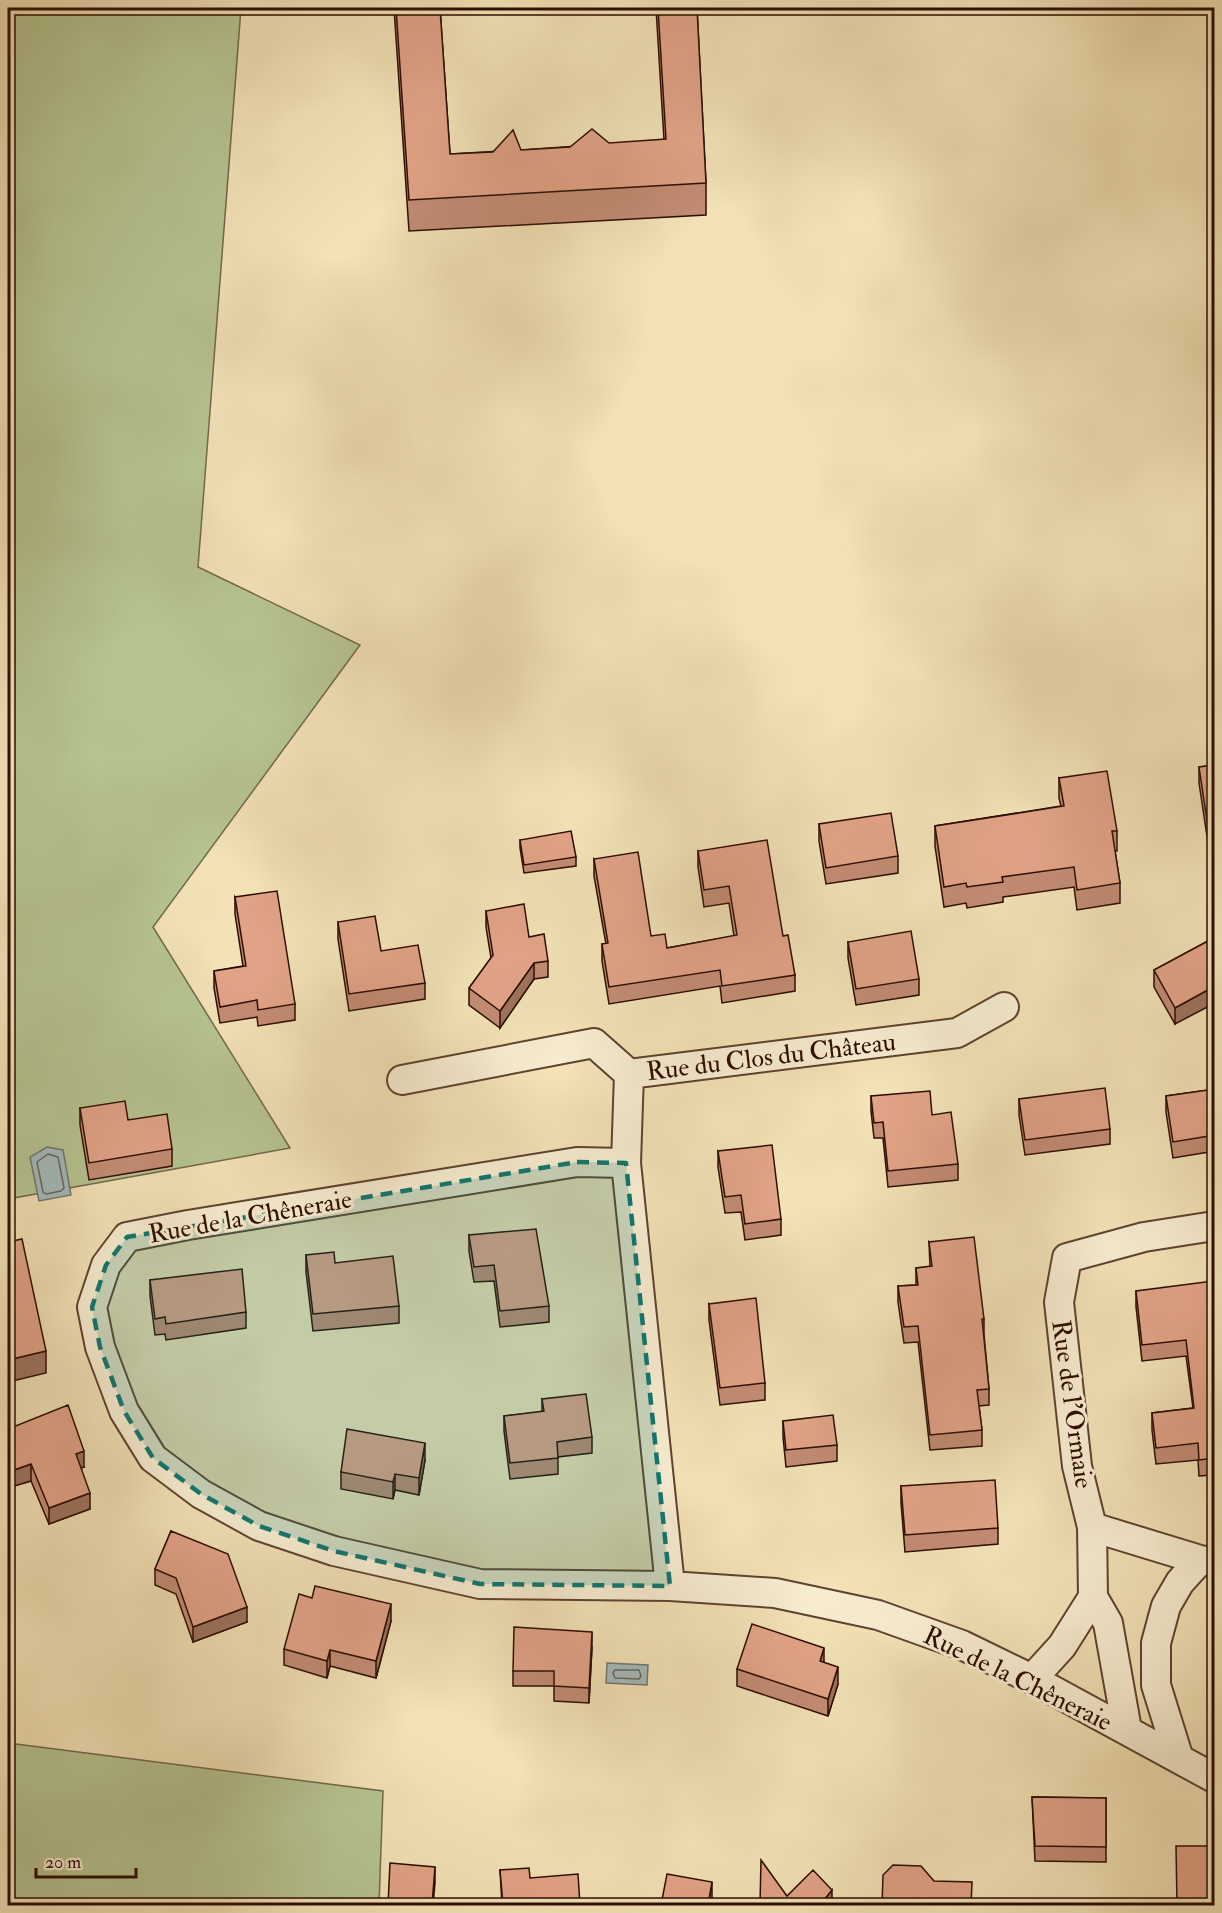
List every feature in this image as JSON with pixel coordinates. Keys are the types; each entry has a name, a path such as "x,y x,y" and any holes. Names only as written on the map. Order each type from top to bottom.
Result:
{"street":[{"name":"Rue du Clos du Château","path":"402,1080 594,1043 629,1074 957,1033 1004,1007"},
{"path":"629,1074 626,1163 670,1586"},
{"name":"Rue de la Chêneraie","path":"626,1163 577,1162 188,1225 127,1237 106,1265 92,1307 100,1347 124,1411 153,1458 201,1494 259,1526 334,1551 480,1584 670,1586 775,1593 878,1615 962,1645 1032,1679 1215,1778"},
{"name":"Rue de l'Ormaie","path":"1093,1597 1092,1527 1077,1466 1059,1302 1067,1258 1144,1237 1215,1226"},
{"path":"1092,1527 1207,1561"},
{"path":"1179,1759 1156,1685 1156,1643 1166,1606 1180,1582 1207,1561"},
{"path":"1032,1679 1062,1647 1093,1597 1108,1623 1127,1730"}],"highlighted area":[{"path":"577,1162 626,1163 670,1586 480,1584 334,1551 259,1526 201,1494 153,1458 124,1411 100,1347 92,1307 106,1265 127,1237"}],"green space":[{"path":"8,8 241,8 198,567 360,645 153,927 290,1148 8,1199"},
{"path":"8,1743 383,1791 379,1905 8,1905"}],"water":[{"path":"47,1147 63,1150 71,1195 39,1201 30,1157"},
{"path":"607,1663 648,1665 647,1685 606,1683"}],"building":[{"path":"396,8 440,8 450,154 493,152 513,130 521,150 570,147 592,129 609,143 666,139 658,8 697,8 706,183 409,200"},
{"path":"1215,765 1215,846 1211,847 1199,767"},
{"path":"1107,771 1117,831 1112,831 1120,883 1077,890 1074,867 1002,877 1003,882 967,887 966,883 944,887 935,826 1064,806 1059,778"},
{"path":"891,813 898,856 826,868 819,824"},
{"path":"571,831 576,857 524,865 520,840"},
{"path":"767,840 783,936 788,935 795,975 722,986 720,970 609,987 602,944 608,943 594,859 638,852 651,936 665,934 667,948 737,935 729,886 704,890 698,851"},
{"path":"277,891 295,1004 258,1010 257,1000 220,1007 214,971 246,966 235,897"},
{"path":"524,904 529,937 544,934 548,961 534,963 500,1011 469,988 493,955 486,911"},
{"path":"375,916 381,951 418,945 425,983 349,994 338,922"},
{"path":"911,931 919,979 856,989 848,942"},
{"path":"1208,941 1215,953 1215,986 1175,1008 1154,970"},
{"path":"1105,1088 1110,1129 1025,1140 1019,1099"},
{"path":"1215,1089 1215,1135 1173,1142 1166,1096"},
{"path":"930,1091 932,1115 951,1112 958,1164 888,1171 883,1122 874,1123 871,1096"},
{"path":"125,1101 128,1120 167,1114 172,1149 89,1163 80,1108"},
{"path":"772,1145 781,1219 745,1224 741,1195 725,1197 718,1151"},
{"path":"536,1229 549,1306 500,1311 494,1265 474,1267 469,1235"},
{"path":"974,1237 984,1319 982,1319 989,1389 977,1390 982,1430 930,1435 918,1326 904,1327 898,1286 918,1285 916,1268 932,1266 929,1242"},
{"path":"22,1239 46,1351 8,1360 8,1242"},
{"path":"334,1252 335,1263 393,1256 399,1306 313,1314 306,1255"},
{"path":"242,1269 246,1312 166,1324 165,1317 155,1319 150,1280"},
{"path":"1213,1281 1215,1296 1215,1458 1199,1460 1198,1443 1156,1448 1152,1413 1194,1408 1186,1340 1142,1345 1136,1291"},
{"path":"756,1298 765,1383 720,1388 709,1304"},
{"path":"586,1394 592,1437 557,1442 558,1458 510,1463 504,1416 544,1411 542,1399"},
{"path":"68,1405 84,1451 76,1454 90,1493 49,1508 31,1464 14,1470 8,1454 8,1429"},
{"path":"833,1415 837,1445 786,1450 783,1421"},
{"path":"347,1429 425,1443 419,1478 395,1474 393,1482 341,1472"},
{"path":"995,1480 998,1528 905,1535 901,1486"},
{"path":"171,1531 228,1554 247,1607 193,1627 176,1578 155,1569"},
{"path":"315,1586 391,1604 376,1661 330,1650 327,1661 284,1649 299,1594 312,1598"},
{"path":"752,1624 824,1648 820,1661 838,1667 828,1699 737,1669"},
{"path":"514,1627 592,1632 589,1688 554,1686 554,1671 513,1671"},
{"path":"1032,1797 1106,1798 1106,1847 1035,1846"},
{"path":"1176,1846 1215,1846 1215,1905 1177,1905"},
{"path":"761,1860 787,1896 813,1870 832,1890 824,1900 830,1905 760,1905"},
{"path":"390,1863 435,1867 432,1905 388,1905"},
{"path":"893,1865 921,1866 934,1881 972,1882 971,1905 882,1905 883,1875"},
{"path":"529,1868 530,1878 578,1874 580,1905 503,1905 500,1870"},
{"path":"667,1874 712,1882 708,1905 661,1905"},
{"path":"1076,1899 1083,1905 1070,1905"}]}
